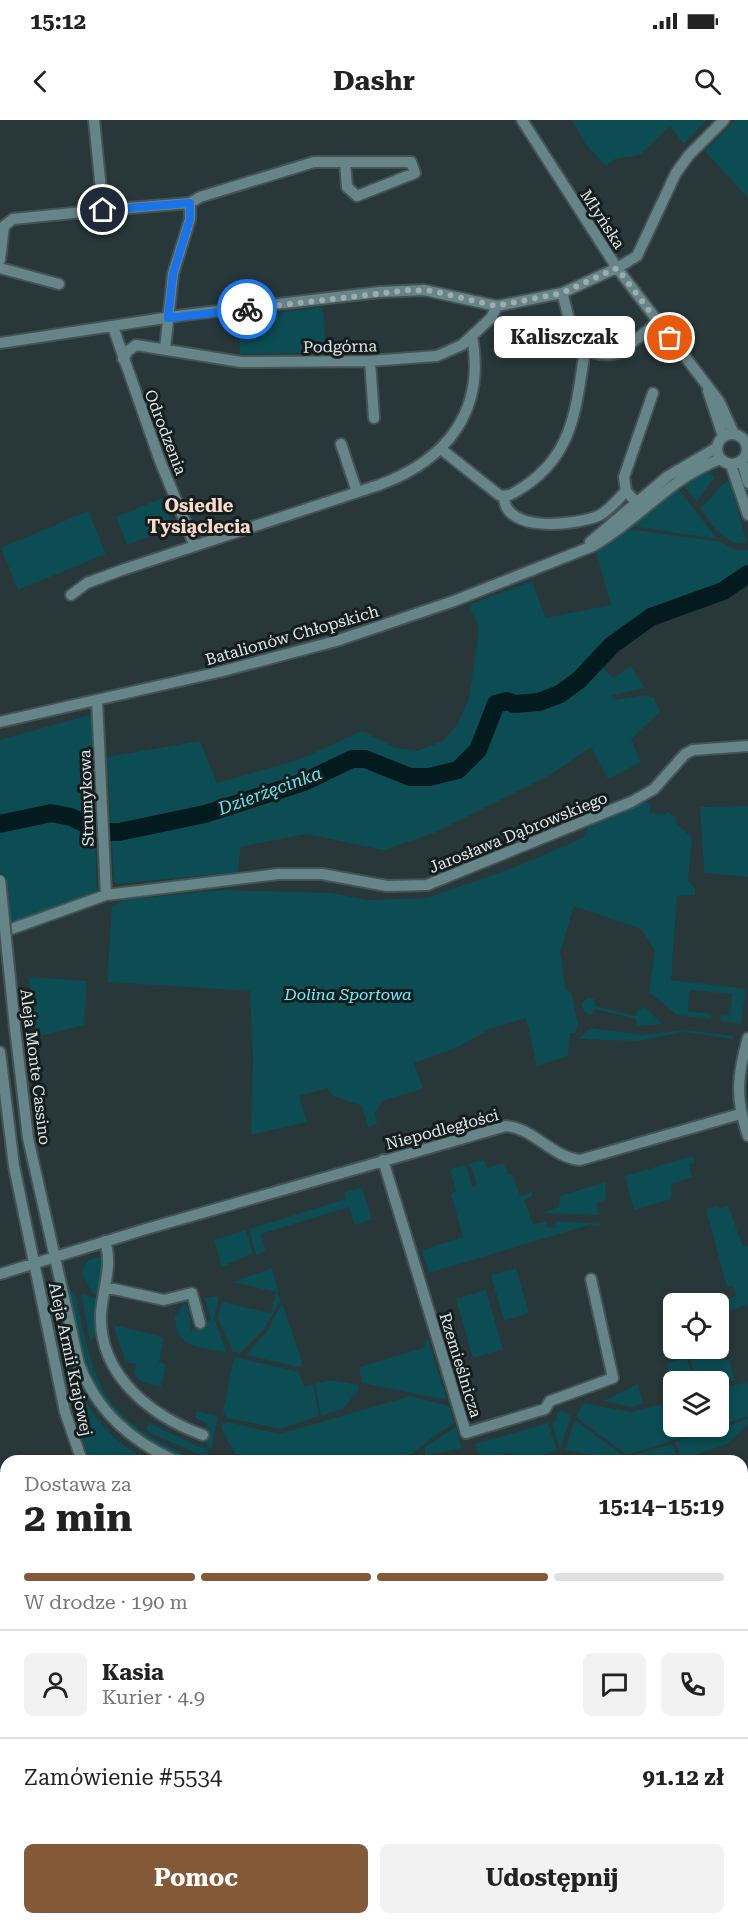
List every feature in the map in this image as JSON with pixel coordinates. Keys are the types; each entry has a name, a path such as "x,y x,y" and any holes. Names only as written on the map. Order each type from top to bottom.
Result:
{"street":[{"path":"94,120 103,210"},
{"name":"Młyńska","path":"522,120 617,268 707,388 741,440"},
{"path":"2,339 409,290 433,291 496,306 562,293 617,268 637,256 676,173 689,155 724,120"},
{"path":"0,260 4,226 13,219 190,203 200,197 314,162 345,162 411,162 415,173 357,196 347,187 345,162"},
{"path":"165,349 173,274 190,219 190,203"},
{"path":"0,268 59,284"},
{"path":"562,293 578,342 585,350 616,354 658,322"},
{"name":"Podgórna","path":"123,359 136,345 241,362 370,361 443,354 462,345 472,336 490,318 496,306"},
{"name":"Odrodzenia","path":"113,327 160,461 195,546"},
{"path":"71,595 90,582 409,473 441,449 461,422 472,391 475,362 472,336"},
{"path":"441,449 495,493 504,496 518,490 547,469 566,442 577,400 585,350"},
{"path":"370,361 375,418"},
{"path":"636,502 626,491 624,477 653,393"},
{"path":"741,440 716,448 720,459 736,463 748,483"},
{"path":"741,440 736,463 748,515"},
{"path":"341,444 357,492"},
{"name":"Batalionów Chłopskich","path":"583,548 668,476 716,448"},
{"name":"Batalionów Chłopskich","path":"0,722 219,672 336,641 463,597 593,546 612,534 681,478 720,459"},
{"path":"504,496 506,508 511,514 536,524 594,518 610,508 626,491"},
{"name":"Strumykowa","path":"97,700 106,895"},
{"name":"Jarosława Dąbrowskiego","path":"0,933 106,895 298,873 322,874 387,886 427,885 632,802 654,789 685,754 693,750 748,746"},
{"name":"Aleja Monte Cassino","path":"0,880 23,1111 54,1256"},
{"path":"748,1038 739,1072 737,1095 740,1114 748,1136"},
{"name":"Aleja Monte Cassino","path":"0,1052 11,1149 35,1263"},
{"name":"Niepodległości","path":"0,1274 105,1241 506,1126 529,1134 562,1156 580,1160 740,1114"},
{"name":"Rzemieślnicza","path":"383,1160 466,1433 545,1409 550,1401 613,1378 591,1279"},
{"path":"105,1241 110,1257 105,1287 102,1337 109,1358 120,1377 139,1399 177,1425 203,1435"},
{"name":"Aleja Armii Krajowej","path":"54,1256 75,1352 96,1398 127,1432 151,1450 162,1455"},
{"name":"Aleja Armii Krajowej","path":"35,1263 69,1429 80,1455"},
{"path":"105,1287 164,1300 192,1293 200,1323"}],"green space":[{"path":"572,120 707,120 684,144 670,126 640,155 615,159 605,166 585,143"},
{"path":"735,120 748,120 748,198 705,151"},
{"path":"323,307 326,353 240,354 238,318"},
{"path":"706,471 715,477 697,501 683,486"},
{"path":"730,481 747,543 739,543 726,538 701,510 701,506 718,489"},
{"path":"678,488 717,539 632,526"},
{"path":"162,498 174,526 127,545 116,517"},
{"path":"88,511 106,554 18,590 1,548"},
{"path":"627,529 721,542 735,550 748,550 748,579 641,623 617,638 590,671 593,674 602,666 613,678 631,666 644,688 611,696 614,700 645,695 654,698 660,712 631,739 641,762 608,779 591,747 550,775 434,833 384,850 306,834 240,847 238,872 118,884 114,882 107,757 200,741 217,783 298,760 362,731 396,748 417,751 443,741 457,725 469,699 479,628 469,605 532,581 546,618 611,605 596,551"},
{"path":"86,716 91,717 97,890 93,894 0,926 0,740"},
{"name":"Dolina Sportowa","path":"645,802 651,804 649,812 662,815 668,812 676,817 676,823 692,838 688,880 695,889 695,895 677,896 671,980 746,989 741,1024 720,1021 721,1015 730,1016 732,994 690,990 688,1011 711,1014 711,1019 677,1015 649,992 655,950 641,929 574,906 560,952 566,990 571,992 578,1025 575,1033 570,1033 567,1056 537,1066 526,1018 492,1028 456,1048 414,1063 423,1089 382,1101 375,1113 377,1124 368,1127 362,1106 331,1095 328,1088 299,1096 307,1122 251,1135 253,1059 250,991 107,982 112,907 124,900 223,890 331,893 367,900 427,898 513,868 583,838 589,826"},
{"path":"748,806 748,877 704,873 700,807"},
{"path":"29,977 87,981 84,1025 36,1037"},
{"path":"589,997 594,999 595,1006 636,1016 639,1009 645,1007 662,1024 637,1026 636,1019 595,1009 591,1015 585,1013 581,1004"},
{"path":"591,1028 641,1035 685,1030 734,1036 733,1039 684,1032 637,1041 578,1039"},
{"path":"692,1156 695,1162 689,1165 692,1177 672,1184 671,1199 634,1210 625,1176"},
{"path":"484,1160 487,1168 504,1163 508,1175 512,1174 520,1196 532,1192 532,1196 524,1200 533,1224 546,1222 546,1227 555,1228 556,1221 604,1224 593,1227 592,1224 429,1273 422,1250 463,1237 451,1194 456,1191 450,1169 466,1165 472,1187 477,1185 472,1168 468,1164"},
{"path":"605,1182 606,1199 596,1204 599,1215 541,1213 559,1207 560,1196"},
{"path":"362,1188 372,1219 355,1225 349,1207 261,1234 266,1251 256,1255 249,1229 346,1199 344,1192"},
{"path":"728,1206 743,1246 748,1246 748,1304 730,1311 729,1298 737,1296 733,1286 727,1287 706,1209"},
{"path":"246,1230 253,1253 222,1267 214,1240"},
{"path":"104,1256 98,1295 93,1294 81,1272 88,1260"},
{"path":"272,1268 280,1301 264,1329 240,1353 233,1352 218,1319 222,1302 271,1313 276,1292 233,1282"},
{"path":"516,1268 529,1313 504,1321 491,1275"},
{"path":"67,1290 73,1291 76,1297 89,1354 107,1395 120,1412 137,1427 160,1442 187,1455 174,1455 150,1442 130,1428 115,1412 102,1395 92,1376"},
{"path":"486,1290 503,1349 473,1358 456,1299"},
{"path":"51,1294 71,1368 92,1411 107,1430 140,1455 88,1455 77,1427 48,1296"},
{"path":"81,1294 97,1298 97,1335 90,1340"},
{"path":"219,1296 214,1319 227,1353 190,1344 178,1334 175,1326 175,1315 178,1316 182,1305 187,1304 191,1330 206,1327 205,1323 211,1320 205,1298"},
{"path":"282,1303 302,1361 302,1365 298,1367 246,1355 268,1330"},
{"path":"113,1325 164,1337 159,1362 166,1364 161,1387 143,1382 134,1374 136,1364 126,1362"},
{"path":"428,1339 447,1400 362,1383 360,1367 426,1347 425,1340"},
{"path":"234,1357 299,1372 304,1387 313,1384 319,1416 280,1429 227,1418 223,1412"},
{"path":"679,1359 687,1359 691,1371 668,1371 667,1364"},
{"path":"690,1359 729,1359 735,1380 729,1382 729,1371 694,1371"},
{"path":"330,1380 358,1385 359,1389 343,1409 321,1416 315,1384"},
{"path":"748,1382 748,1416 729,1423 729,1387"},
{"path":"638,1384 643,1404 632,1407 603,1401"},
{"path":"410,1396 449,1406 454,1424 411,1455 236,1455 221,1428 222,1423 227,1422 280,1434"},
{"path":"583,1403 631,1412 663,1404 663,1437 684,1437 627,1455 576,1417"},
{"path":"562,1410 571,1416 560,1449 552,1422 558,1420 556,1413"},
{"path":"196,1411 218,1416 211,1451 204,1440 208,1424 195,1418"},
{"path":"748,1419 748,1424 727,1444 695,1455 680,1455 675,1442 691,1437 729,1437 729,1425"},
{"path":"575,1420 622,1455 592,1455 565,1450"},
{"path":"149,1423 202,1448 203,1445 210,1455 200,1455 146,1429"},
{"path":"548,1423 557,1451 542,1455 509,1453 479,1455 475,1444"},
{"path":"456,1427 462,1448 425,1455 425,1447"},
{"path":"672,1444 676,1455 634,1455"}],"waterway":[{"name":"Dzierżęcinka","path":"0,824 51,813 71,817 102,832 119,832 205,814 304,782 352,759 365,759 410,777 429,777 458,770 478,750 496,704 507,701 514,704 539,702 560,694 579,680 612,645 651,617 723,591 748,574"}],"way so far":[{"path":"247,309 409,290 433,291 496,306 562,293 617,268 670,338"}],"place":[{"name":"Kaliszczak","path":"670,338"}],"district":[{"name":"Osiedle Tysiąclecia","path":"199,516"}],"route":[{"path":"103,210 190,203 190,219 173,274 168,318 247,309"}]}
